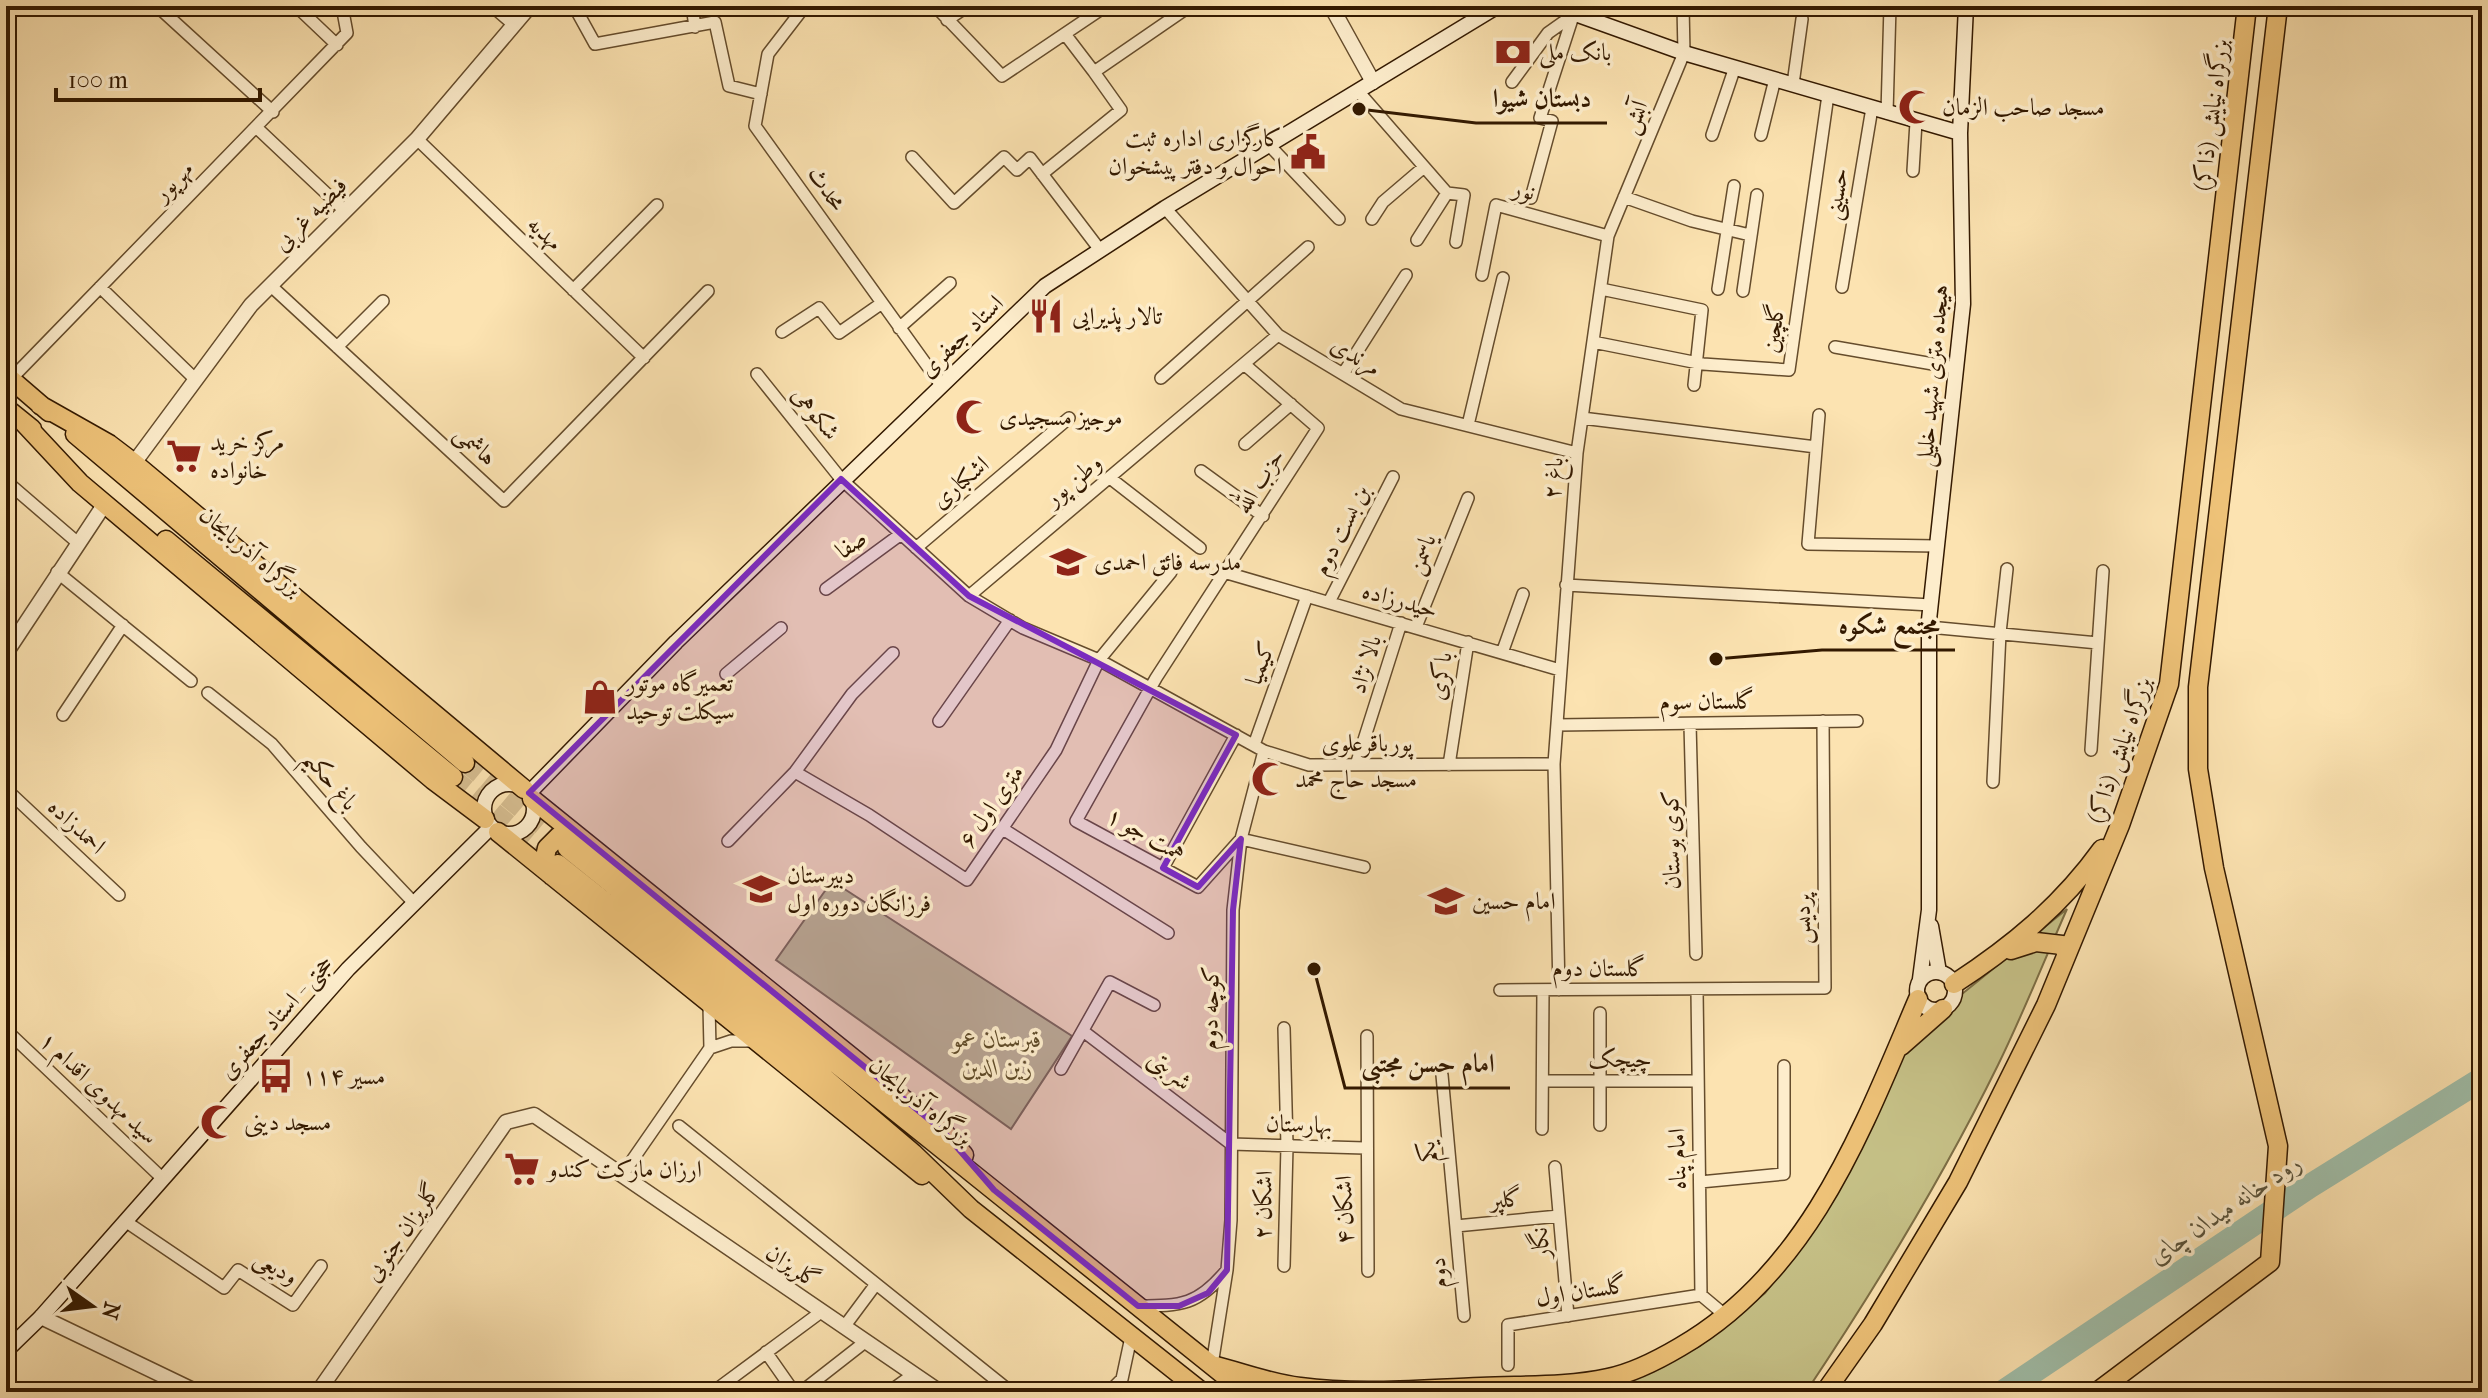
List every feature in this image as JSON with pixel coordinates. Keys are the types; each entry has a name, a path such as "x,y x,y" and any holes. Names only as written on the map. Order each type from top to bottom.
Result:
{"highway":[{"name":"بزرگراه نیایش (ذاکر)","path":"1825,1392 1873,1324 1958,1182 2046,1005 2120,825 2169,684 2247,6"},
{"path":"2097,1392 2270,1262 2278,1146 2214,868 2198,769 2198,687 2278,6"},
{"name":"بزرگراه آذربایجان","path":"6,408 459,770 8,377"},
{"path":"40,405 109,444 134,463 467,740 528,794 564,856 709,1006 911,1167 971,1209"},
{"path":"24,423 104,505 433,780 491,826 564,856"},
{"path":"433,780 446,783 459,780 468,769 471,756 467,740"},
{"path":"2001,953 2047,916 2076,885 2120,825"},
{"name":"بزرگراه آذربایجان","path":"564,856 994,1190 1245,1392"},
{"name":"بزرگراه آذربایجان","path":"564,856 913,1153 971,1209 1202,1392"},
{"path":"1946,978 2001,953 2049,941 2062,945 2067,954"},
{"path":"1212,1365 1296,1387 1340,1392 1571,1384 1611,1378 1656,1361 1750,1297 1790,1251 1827,1196 1863,1129 1918,999"},
{"path":"1896,1050 1943,1009"},
{"path":"1168,1367 1178,1392"},
{"path":"2108,1392 2132,1368"}],"main road":[{"name":"فیضیه غربی","path":"134,463 251,305 417,139 530,6"},
{"path":"1331,6 1373,82"},
{"name":"استاد جعفری","path":"528,794 643,674 841,479 1045,286 1165,208 1498,6"},
{"path":"1553,6 1573,16 1684,53 1960,133"},
{"name":"هیجده متری شهید خلیلی","path":"1920,979 1929,910 1929,627 1956,368 1965,245 1960,133 1966,6"},
{"path":"6,653 104,505"},
{"path":"514,785 528,794 534,814 527,827 513,834 491,826 487,798 494,789 514,785"},
{"name":"حجتی - استاد جعفری","path":"6,1351 41,1317 348,969 491,826"},
{"name":"هیجده متری شهید خلیلی","path":"1929,910 1946,978"},
{"path":"1946,978 1955,994 1943,1009 1928,1009 1918,999 1916,991 1920,979 1946,978"},
{"name":"گلریزان","path":"534,1115 940,1392"},
{"name":"گلریزان جنوبی","path":"318,1392 506,1122 534,1115"},
{"path":"41,1317 197,1392"}],"street":[{"path":"157,6 273,112"},
{"path":"296,6 337,45 347,33 342,6"},
{"path":"492,6 514,25"},
{"path":"574,6 595,44 715,22 729,86 761,94"},
{"path":"692,6 695,27"},
{"name":"محدث","path":"805,6 768,54 755,126 941,385"},
{"path":"935,6 1002,76 1106,6"},
{"path":"947,20 968,6"},
{"path":"1094,72 1190,6"},
{"path":"1683,6 1684,53"},
{"name":"حسینی","path":"1842,287 1879,111 1890,6"},
{"path":"1512,82 1548,33 1573,16"},
{"path":"1531,198 1552,121 1540,118 1573,16"},
{"path":"1793,84 1802,19"},
{"path":"1042,174 1121,110 1065,34"},
{"name":"مهرپور","path":"8,377 337,45"},
{"name":"آبش","path":"1608,236 1684,53"},
{"path":"1712,135 1735,67"},
{"path":"1761,135 1775,79"},
{"path":"1358,91 1447,193 1464,195 1456,242"},
{"name":"گلچین","path":"1593,342 1698,363 1789,370 1828,95"},
{"path":"1913,171 1916,122"},
{"path":"257,128 345,211"},
{"name":"مهدیه","path":"417,139 644,358"},
{"path":"1269,145 1339,219"},
{"path":"912,157 954,203 1004,157 1017,170 1030,158 1100,250"},
{"path":"1372,219 1383,202 1424,167"},
{"path":"1718,289 1734,186"},
{"path":"1417,240 1447,193"},
{"path":"1743,291 1757,195"},
{"path":"1624,197 1750,235"},
{"path":"573,290 657,205"},
{"name":"نور","path":"1482,275 1496,205 1608,236"},
{"name":"مرندی","path":"1165,208 1278,335 1401,409 1577,453"},
{"name":"باغ ۲","path":"1557,725 1577,453 1608,236"},
{"path":"1161,378 1308,247"},
{"path":"1343,374 1406,275"},
{"path":"1468,425 1503,278"},
{"path":"899,328 950,283"},
{"name":"هاشمی","path":"270,285 504,501 644,358"},
{"path":"100,287 196,380"},
{"path":"1601,289 1702,310 1694,385"},
{"path":"644,358 708,291"},
{"path":"337,347 383,301"},
{"path":"782,332 819,308 839,333 882,303"},
{"name":"وطن پور","path":"969,596 1278,335"},
{"path":"1835,347 1956,368"},
{"name":"حزب الله","path":"1153,684 1318,428 1244,364"},
{"name":"شکوهی","path":"757,374 841,479 969,596"},
{"path":"1245,444 1291,404"},
{"path":"1819,415 1808,544 1937,546"},
{"name":"اشکباری","path":"916,548 1069,418"},
{"path":"1582,418 1816,447"},
{"path":"1201,471 1263,516"},
{"name":"بن بست دوم","path":"1329,602 1393,477"},
{"path":"1110,478 1200,548"},
{"path":"6,481 78,543"},
{"name":"یاسمن","path":"1416,627 1468,498"},
{"name":"صفا","path":"826,589 901,534"},
{"path":"1993,782 2000,633 2007,569"},
{"path":"2091,750 2103,571"},
{"path":"57,572 191,681"},
{"name":"۶ متری اول","path":"795,772 967,880 1056,750 1099,660 1171,572"},
{"name":"حیدرزاده","path":"1227,573 1560,670"},
{"path":"1566,585 1931,605"},
{"path":"1502,653 1523,594"},
{"name":"پورباقرعلوی","path":"969,596 1010,620 1153,684 1259,748 1309,765 1554,764"},
{"name":"کیمیا","path":"1259,748 1307,596"},
{"path":"939,721 1010,620"},
{"name":"بالا نژاد","path":"1356,765 1401,623"},
{"path":"63,715 123,625"},
{"path":"1929,627 2098,643"},
{"path":"726,674 781,628"},
{"name":"باکری","path":"1449,765 1468,642"},
{"path":"728,841 795,772 852,694 893,653"},
{"name":"همت جو ۱","path":"1153,684 1076,821 1198,887 1241,839"},
{"name":"باغ حکیم","path":"208,693 272,744 414,903"},
{"name":"پردیس","path":"1697,990 1825,988 1823,721"},
{"name":"گلستان سوم","path":"1557,725 1857,721"},
{"name":"کوی بوستان","path":"1690,724 1696,954"},
{"path":"1557,725 1554,764 1559,990"},
{"path":"1163,868 1236,735"},
{"name":"کوچه دوم","path":"1212,1365 1227,1270 1231,1220 1233,910 1241,839 1259,748"},
{"name":"احمدزاده","path":"6,789 119,895"},
{"path":"1003,829 1168,933"},
{"path":"1241,839 1364,867"},
{"path":"1061,1069 1110,982 1154,1005"},
{"name":"گلستان دوم","path":"1500,990 1697,990"},
{"path":"1542,1129 1543,990"},
{"name":"امام پناه","path":"1697,990 1701,1295"},
{"path":"622,1175 710,1048 709,1006"},
{"path":"1600,1013 1600,1125"},
{"name":"اشکان ۲","path":"1284,1028 1287,1146 1284,1266"},
{"name":"سید مهدوی اقدام ۱","path":"6,1030 162,1178"},
{"name":"شربتی","path":"1083,1031 1231,1144"},
{"name":"اشکان ۴","path":"1367,1036 1365,1148 1368,1271"},
{"path":"710,1048 731,1041 753,1041"},
{"path":"1700,1182 1784,1174 1784,1066"},
{"name":"یکم","path":"1442,1075 1456,1226"},
{"name":"چیچک","path":"1543,1081 1698,1081"},
{"path":"679,1126 1011,1392"},
{"name":"بهارستان","path":"1231,1144 1365,1148"},
{"name":"نگار","path":"1555,1167 1568,1316"},
{"name":"گلپر","path":"1456,1226 1559,1216"},
{"name":"ودیعی","path":"125,1221 224,1288 238,1270 293,1305 321,1266"},
{"name":"دوم","path":"1456,1226 1464,1316"},
{"path":"1138,1306 1179,1306 1208,1293 1227,1270"},
{"path":"844,1327 876,1284"},
{"path":"1701,1295 1726,1316"},
{"name":"گلستان اول","path":"1508,1365 1508,1325 1701,1295"},
{"path":"713,1392 821,1312"},
{"path":"1109,1392 1122,1379 1131,1337"},
{"path":"801,1392 865,1342"},
{"path":"766,1352 794,1392"},
{"path":"889,1392 914,1374"}],"highlighted area":[{"path":"841,479 969,596 1236,735 1163,868 1198,887 1241,839 1233,910 1227,1270 1208,1293 1179,1306 1138,1306 994,1190 942,1130 529,793"}],"green space":[{"name":"قبرستان عمو زین الدین","path":"832,881 1072,1036 1011,1129 776,960"},
{"path":"2067,909 1977,1107 1883,1272 1806,1392 1609,1392 1700,1346 1765,1293 1814,1230 1859,1151 1905,1052 1936,1015"}],"waterway":[{"name":"رود خانه میدان چای","path":"2003,1392 2310,1186 2482,1079"}],"tunnel":[{"path":"465,763 567,848"},
{"path":"453,777 555,862"}],"place":[{"name":"بانک ملی","path":"1513,52"},
{"name":"مسجد صاحب الزمان","path":"1916,107"},
{"name":"دبستان شیوا","path":"1359,109"},
{"name":"کارگزاری اداره ثبت احوال و دفتر پیشخوان","path":"1308,152"},
{"name":"تالار پذیرایی","path":"1046,316"},
{"name":"موجیز مسجیدی","path":"973,417"},
{"name":"مرکز خرید خانواده","path":"184,456"},
{"name":"مدرسه فائق احمدی","path":"1068,562"},
{"name":"مجتمع شکوه","path":"1716,659"},
{"name":"تعمیرگاه موتور سیکلت توحید","path":"600,697"},
{"name":"مسجد حاج محمد","path":"1269,779"},
{"name":"دبیرستان فرزانگان دوره اول","path":"761,889"},
{"name":"امام حسین","path":"1446,901"},
{"name":"امام حسن مجتبی","path":"1314,969"},
{"name":"مسیر ۱۱۴","path":"276,1076"},
{"name":"مسجد دینی","path":"218,1122"},
{"name":"ارزان مارکت کندو","path":"522,1169"}]}
